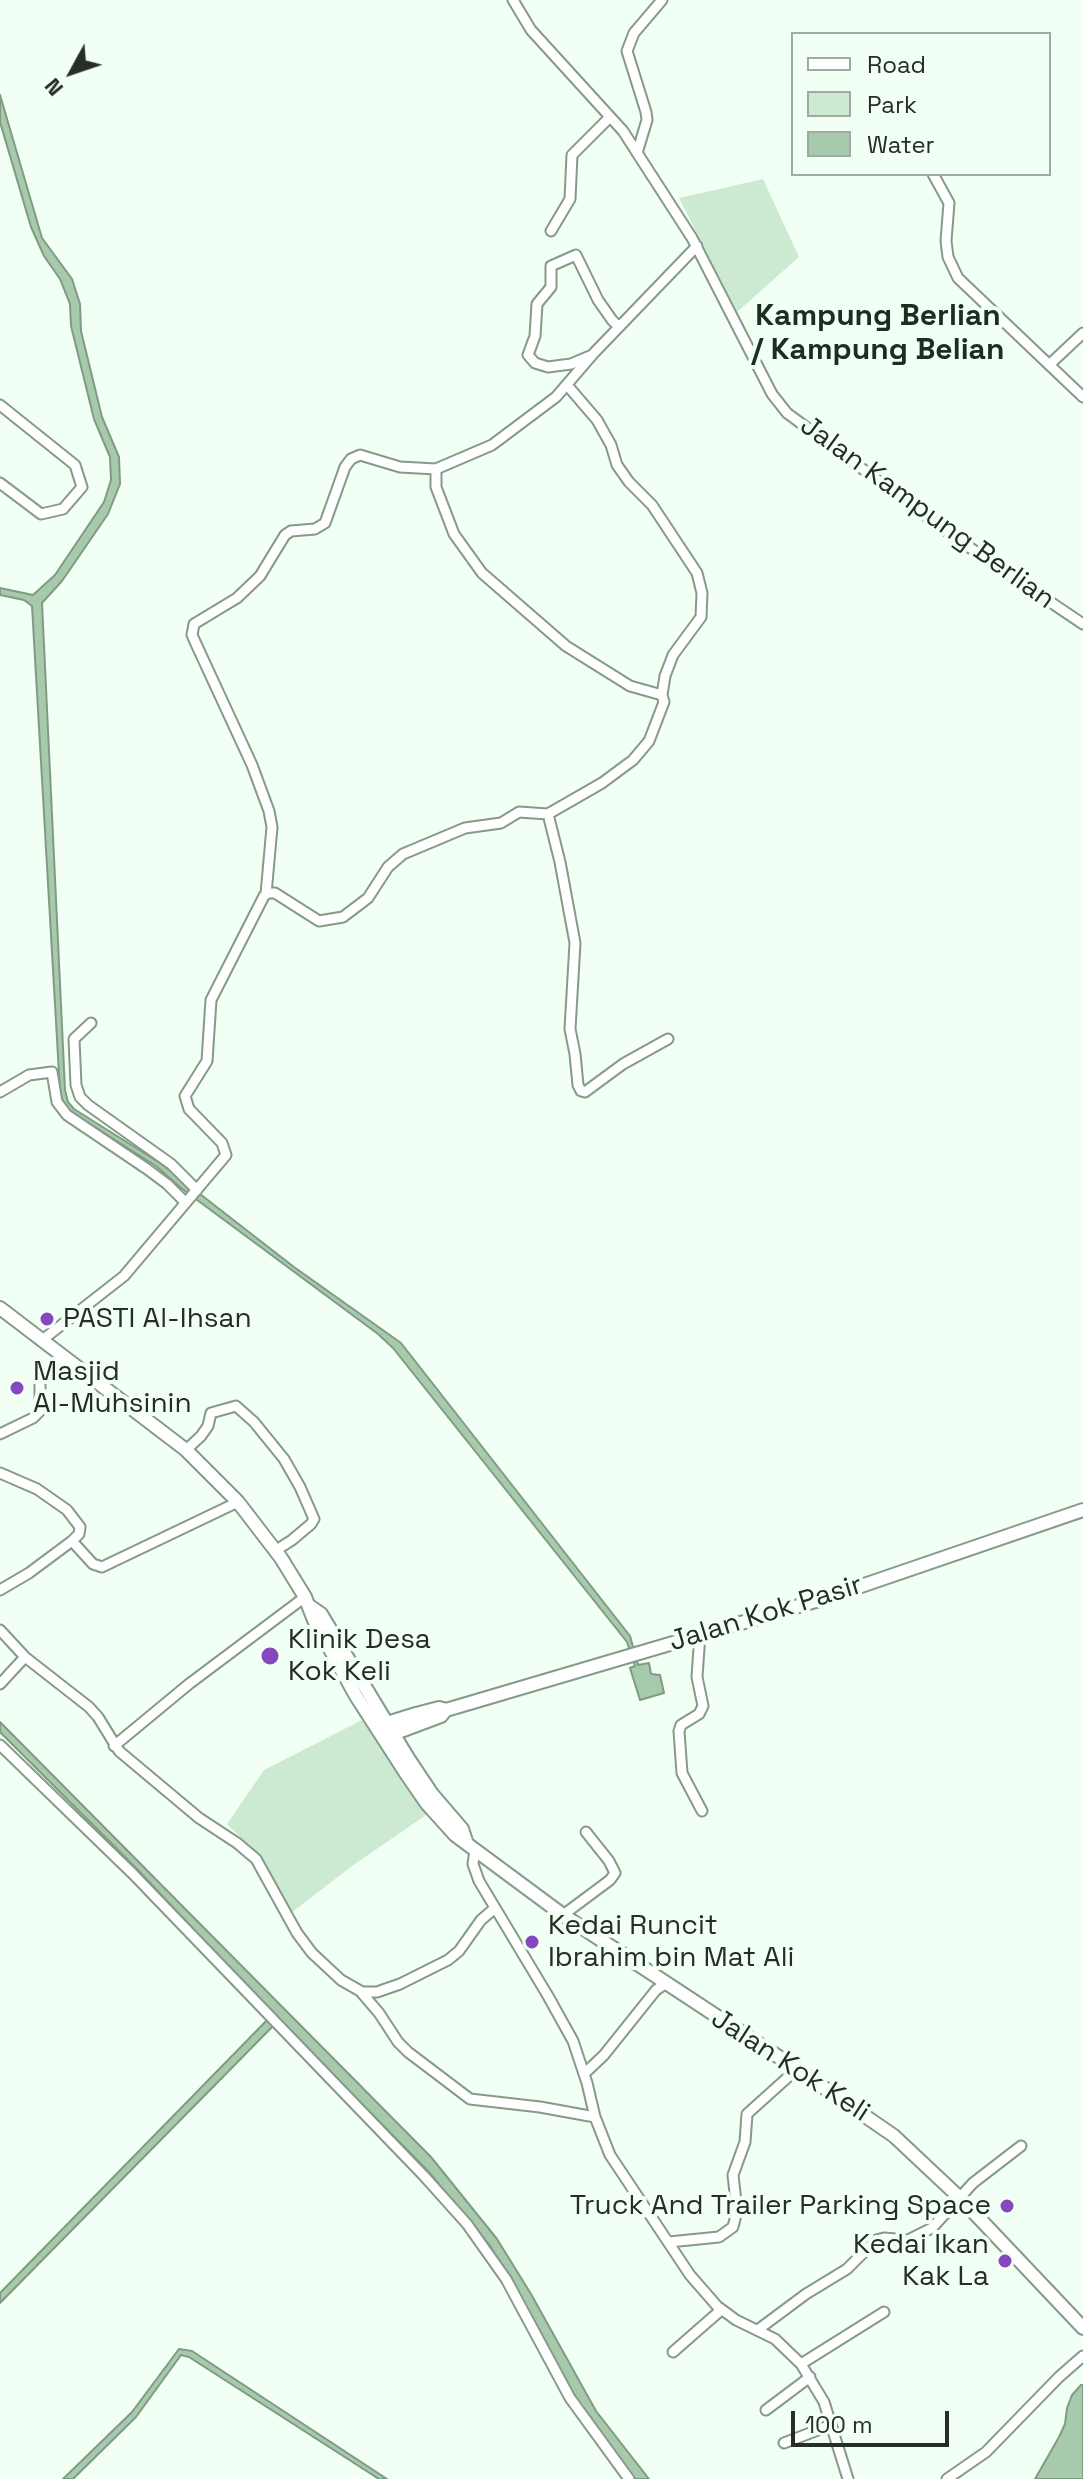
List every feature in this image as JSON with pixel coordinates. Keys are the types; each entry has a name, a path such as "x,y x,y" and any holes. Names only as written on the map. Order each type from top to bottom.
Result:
{"street":[{"name":"Jalan Kampung Berlian","path":"513,0 531,30 623,131 697,246 772,394 787,413 957,539 1083,624"},
{"path":"637,153 647,120 627,51 634,33 662,0"},
{"path":"551,231 570,199 572,155 610,117"},
{"path":"934,176 949,203 946,241 948,257 958,278 1083,397"},
{"path":"41,1341 117,1283 226,1155 216,1136 189,1109 185,1096 207,1061 211,1000 266,894 272,827 252,765 229,721 192,635 194,624 237,598 260,576 285,535 291,531 315,529 325,523 345,467 351,459 360,455 400,467 436,469 492,445 538,413 697,246"},
{"path":"593,354 571,364 548,367 535,363 528,355 535,336 537,304 551,287 551,266 576,255 598,300 619,327"},
{"path":"1049,365 1083,333"},
{"path":"266,894 275,893 314,919 329,921 343,917 358,907 377,886 388,867 403,854 465,828 501,823 519,812 548,814 602,783 633,760 649,741 664,702 665,676 673,655 701,617 702,593 697,573 652,505 617,465 611,445 597,420 567,385"},
{"path":"0,405 75,465 82,487 63,509 41,514 0,483"},
{"path":"436,469 436,487 454,534 482,573 566,646 630,686 662,695"},
{"path":"548,814 575,943 570,1029 581,1091 585,1092 623,1064 668,1039"},
{"path":"91,1023 74,1039 76,1085 80,1097 171,1164 197,1190"},
{"path":"0,1092 29,1075 52,1072 57,1102 67,1115 147,1169 185,1202"},
{"name":"Jalan Kok Keli","path":"0,1308 186,1450 238,1502 308,1602 321,1614 389,1729 432,1794 462,1829 470,1846"},
{"path":"0,1434 33,1418 40,1411 40,1382 62,1356"},
{"path":"186,1450 208,1426 211,1413 236,1406 254,1422 284,1459 314,1519 275,1551"},
{"path":"0,1473 37,1489 67,1510 80,1527 79,1534 72,1541 0,1590"},
{"path":"72,1541 95,1565 105,1566 238,1502"},
{"name":"Jalan Kok Pasir","path":"389,1729 439,1708 446,1710 829,1597 1083,1510"},
{"path":"114,1746 189,1684 308,1602"},
{"name":"Jalan Kok Keli","path":"308,1602 314,1620 356,1696 427,1804 455,1835 563,1915 894,2136 960,2198 1083,2328"},
{"path":"0,1630 25,1657 89,1707 114,1746 199,1818 247,1851 262,1868 304,1944 334,1975 358,1989 366,1993 377,1992 412,1980 436,1967 459,1951 477,1925 495,1908"},
{"path":"700,1634 697,1677 703,1706 699,1714 681,1725 679,1731 682,1773 702,1811"},
{"path":"0,1684 25,1657"},
{"path":"356,1696 389,1729 405,1772"},
{"path":"374,1704 393,1713 420,1718 408,1738 408,1758"},
{"path":"0,1745 133,1874 424,2176 476,2235 506,2279 570,2398 629,2479"},
{"path":"563,1915 615,1873 586,1832"},
{"path":"470,1846 476,1874 573,2041 595,2117 610,2155 690,2275 721,2310 759,2329 801,2364 824,2402 848,2479"},
{"path":"584,2074 604,2055 656,1990 665,1984"},
{"path":"358,1989 408,2052 470,2099 595,2117"},
{"path":"669,2242 719,2237 733,2227 737,2211 733,2175 745,2142 747,2114 797,2069"},
{"path":"759,2329 806,2294 847,2269 876,2240 900,2241 932,2228 973,2183 1021,2146"},
{"path":"673,2352 721,2310"},
{"path":"801,2364 884,2312"},
{"path":"947,2479 986,2452 1083,2356"},
{"path":"766,2410 810,2377"},
{"path":"784,2443 831,2425"}],"green space":[{"path":"763,179 799,257 737,312 679,198"},
{"path":"362,1720 426,1815 291,1913 262,1859 227,1824 264,1770"}],"water":[{"path":"0,95 42,238 72,279 80,304 81,331 102,417 119,457 120,484 108,514 62,581 42,603 68,1102 74,1109 160,1163 294,1267 401,1343 630,1636 638,1665 649,1663 651,1674 660,1675 664,1693 640,1700 630,1668 635,1666 627,1642 393,1348 156,1166 71,1112 63,1102 32,606 24,600 0,595 0,588 33,595 55,575 104,502 111,480 110,457 94,419 71,326 70,304 31,227 0,122"},
{"path":"0,1722 431,2157 497,2239 596,2411 649,2479 633,2479 579,2409 491,2247 428,2171 279,2020 0,2303 0,2293 273,2014 138,1870 0,1732"},
{"path":"179,2349 192,2351 387,2479 379,2479 189,2357 181,2355 136,2417 73,2479 63,2479 132,2412"},
{"path":"1081,2385 1083,2479 1035,2479 1065,2424 1072,2395"}],"place":[{"name":"PASTI Al-Ihsan","path":"47,1319"},
{"name":"Masjid Al-Muhsinin","path":"17,1388"},
{"name":"Klinik Desa Kok Keli","path":"270,1656"},
{"name":"Kedai Runcit Ibrahim bin Mat Ali","path":"532,1942"},
{"name":"Truck And Trailer Parking Space","path":"1007,2206"},
{"name":"Kedai Ikan Kak La","path":"1005,2261"}],"district":[{"name":"Kampung Berlian / Kampung Belian","path":"878,334"}]}
